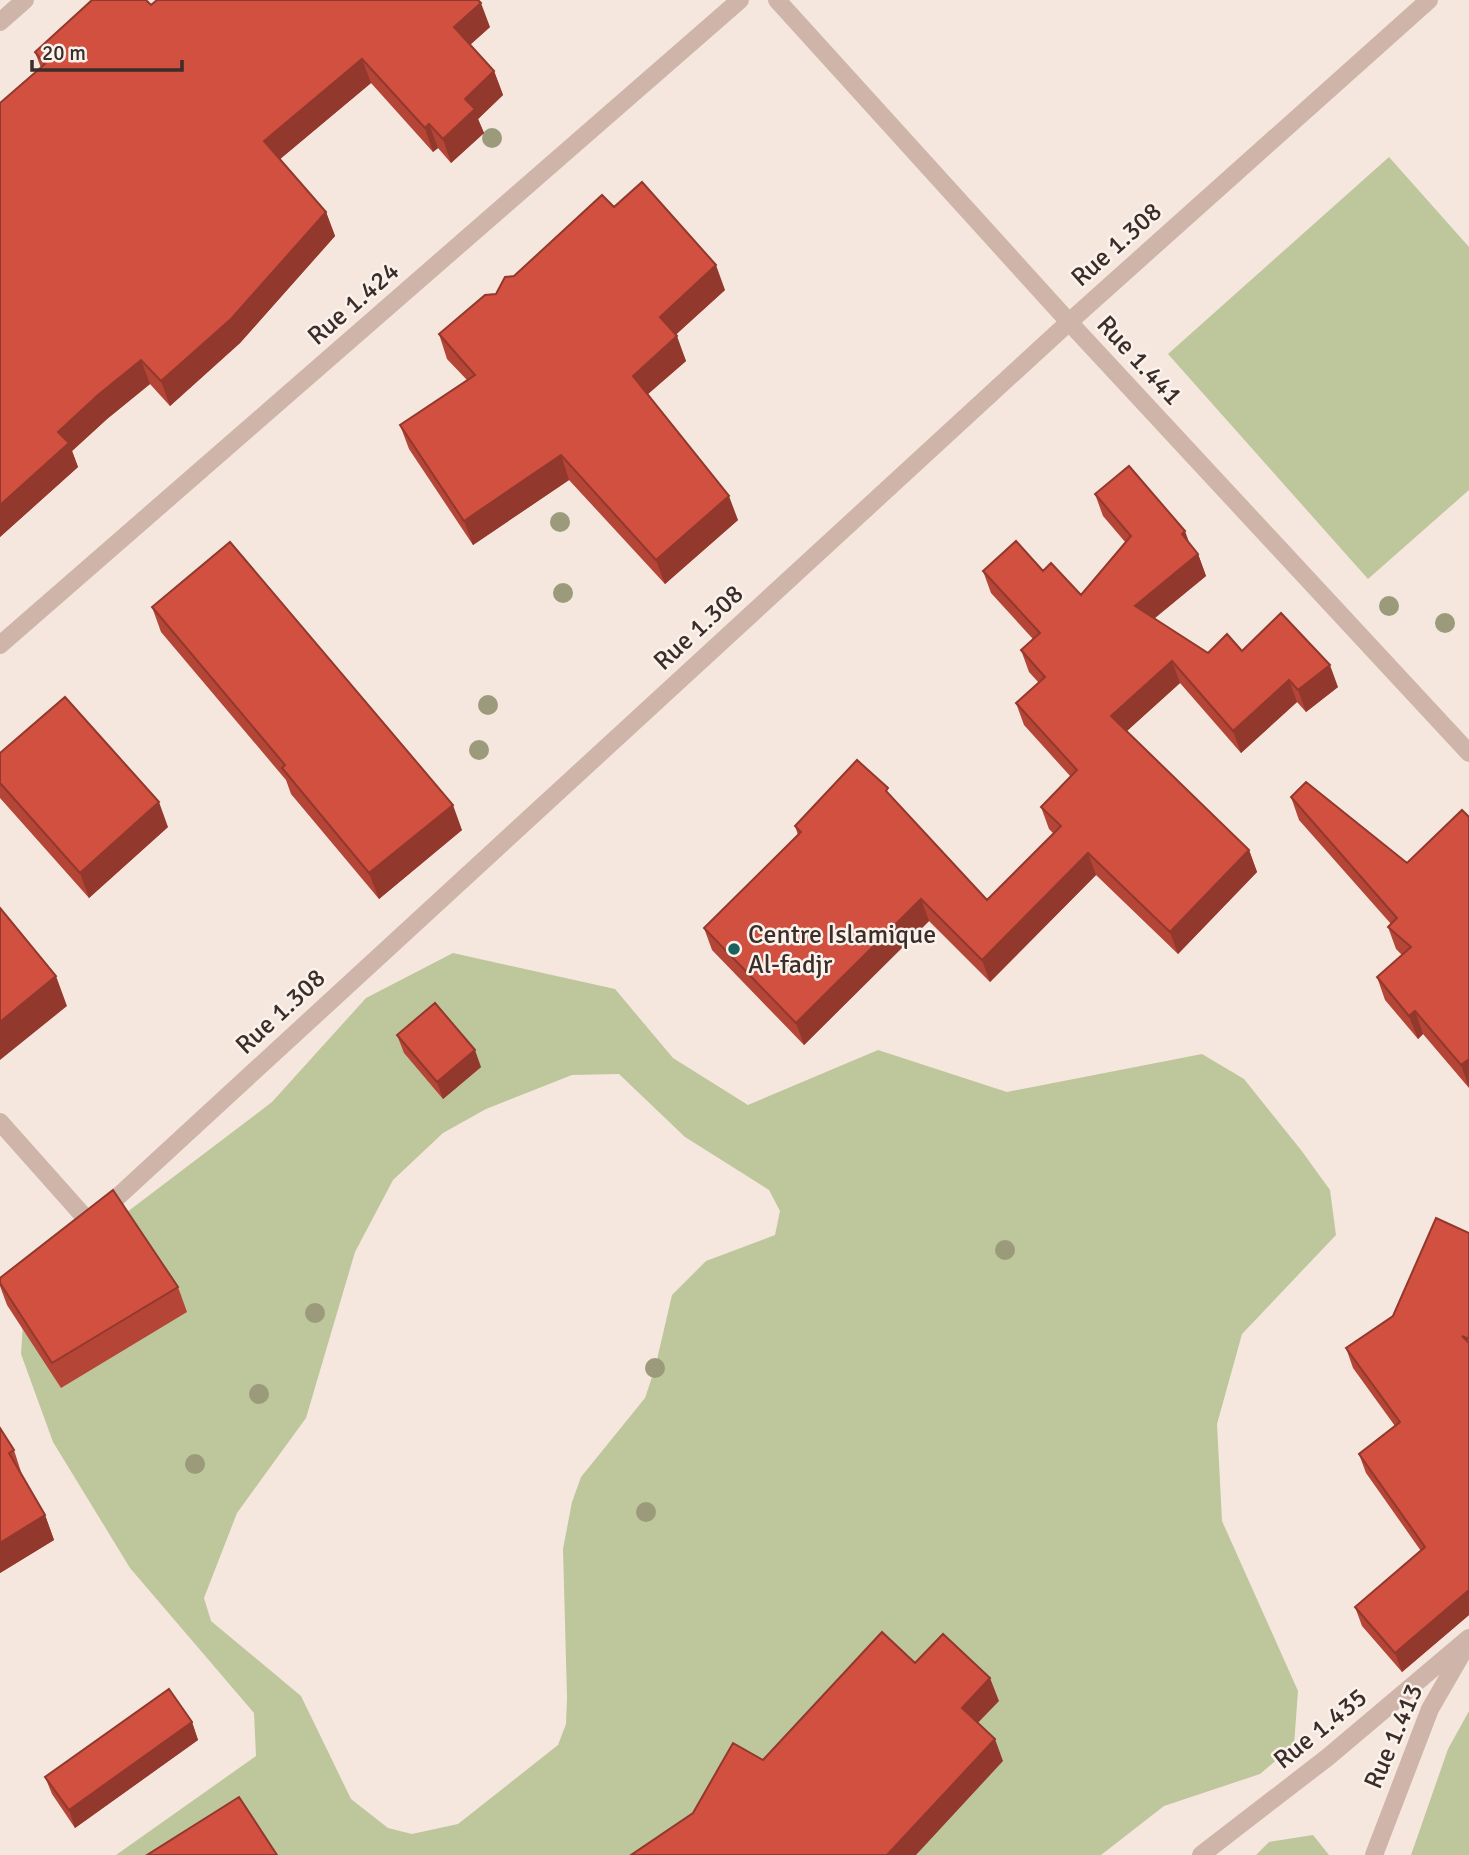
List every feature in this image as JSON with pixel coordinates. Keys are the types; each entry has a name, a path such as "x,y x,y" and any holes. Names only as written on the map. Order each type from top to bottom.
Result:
{"street":[{"path":"0,22 25,0"},
{"name":"Rue 1.424","path":"0,645 740,0"},
{"name":"Rue 1.441","path":"777,0 1069,322 1469,753"},
{"name":"Rue 1.308","path":"0,1122 83,1227 1069,322 1429,0"},
{"name":"Rue 1.435","path":"1201,1855 1328,1757 1469,1640"},
{"name":"Rue 1.413","path":"1374,1855 1430,1709 1469,1640"}],"green space":[{"path":"1389,157 1469,247 1469,490 1368,579 1168,354"},
{"path":"453,953 615,989 673,1058 748,1105 878,1050 1007,1092 1202,1054 1244,1079 1330,1190 1336,1235 1242,1334 1217,1424 1222,1521 1298,1691 1294,1745 1260,1774 1164,1806 1101,1855 116,1855 256,1756 254,1713 130,1568 53,1442 21,1354 24,1307 52,1269 272,1102 366,998","holes":["619,1074 685,1137 769,1190 780,1211 775,1235 706,1261 672,1295 645,1398 581,1477 572,1502 563,1549 567,1698 566,1724 558,1745 458,1824 412,1834 388,1828 351,1799 301,1696 211,1621 204,1598 237,1513 306,1418 355,1252 393,1180 443,1133 486,1109 572,1075"]},
{"path":"1469,1711 1469,1855 1411,1855 1448,1749"},
{"path":"1313,1835 1329,1855 1256,1855 1269,1842"}],"building":[{"path":"92,0 146,0 151,5 157,0 478,0 481,3 454,27 494,71 465,99 475,109 443,139 429,124 425,128 362,59 264,141 326,212 231,319 161,381 141,360 98,395 58,432 69,443 0,505 0,103 45,64 35,52"},
{"path":"642,182 716,265 660,317 677,336 633,376 729,496 656,560 561,455 464,521 400,425 475,375 439,334 485,295 496,294 505,277 514,276 602,195 614,207"},
{"path":"1129,466 1185,531 1182,534 1198,554 1135,606 1208,653 1227,634 1242,651 1281,613 1330,665 1298,690 1289,680 1233,731 1172,661 1111,716 1249,850 1170,932 1088,853 982,960 921,899 796,1023 704,928 801,832 795,826 857,760 888,788 886,791 987,900 1061,826 1041,807 1077,770 1016,703 1045,677 1021,650 1040,633 983,571 1016,541 1043,571 1051,563 1081,595 1131,536 1095,494"},
{"path":"230,542 453,805 369,873 282,768 285,765 152,607"},
{"path":"65,697 159,802 80,873 0,783 0,753"},
{"path":"1306,782 1407,863 1462,810 1469,817 1469,1059 1461,1065 1415,1011 1409,1016 1377,977 1411,947 1388,927 1397,918 1291,797"},
{"path":"0,908 56,976 0,1022"},
{"path":"435,1003 475,1050 437,1082 397,1035"},
{"path":"113,1190 178,1287 52,1363 0,1283 0,1278"},
{"path":"1436,1218 1469,1233 1469,1339 1462,1336 1469,1343 1469,1590 1395,1653 1355,1607 1425,1547 1359,1454 1400,1422 1346,1348 1393,1316"},
{"path":"0,1428 14,1450 9,1453 45,1515 0,1543"},
{"path":"882,1632 915,1663 943,1634 990,1678 962,1708 995,1739 887,1855 631,1855 693,1813 733,1743 763,1760"},
{"path":"169,1689 192,1722 69,1810 45,1777"},
{"path":"239,1797 277,1855 147,1855"}],"place":[{"name":"Centre Islamique Al-fadjr","path":"734,949"}]}
